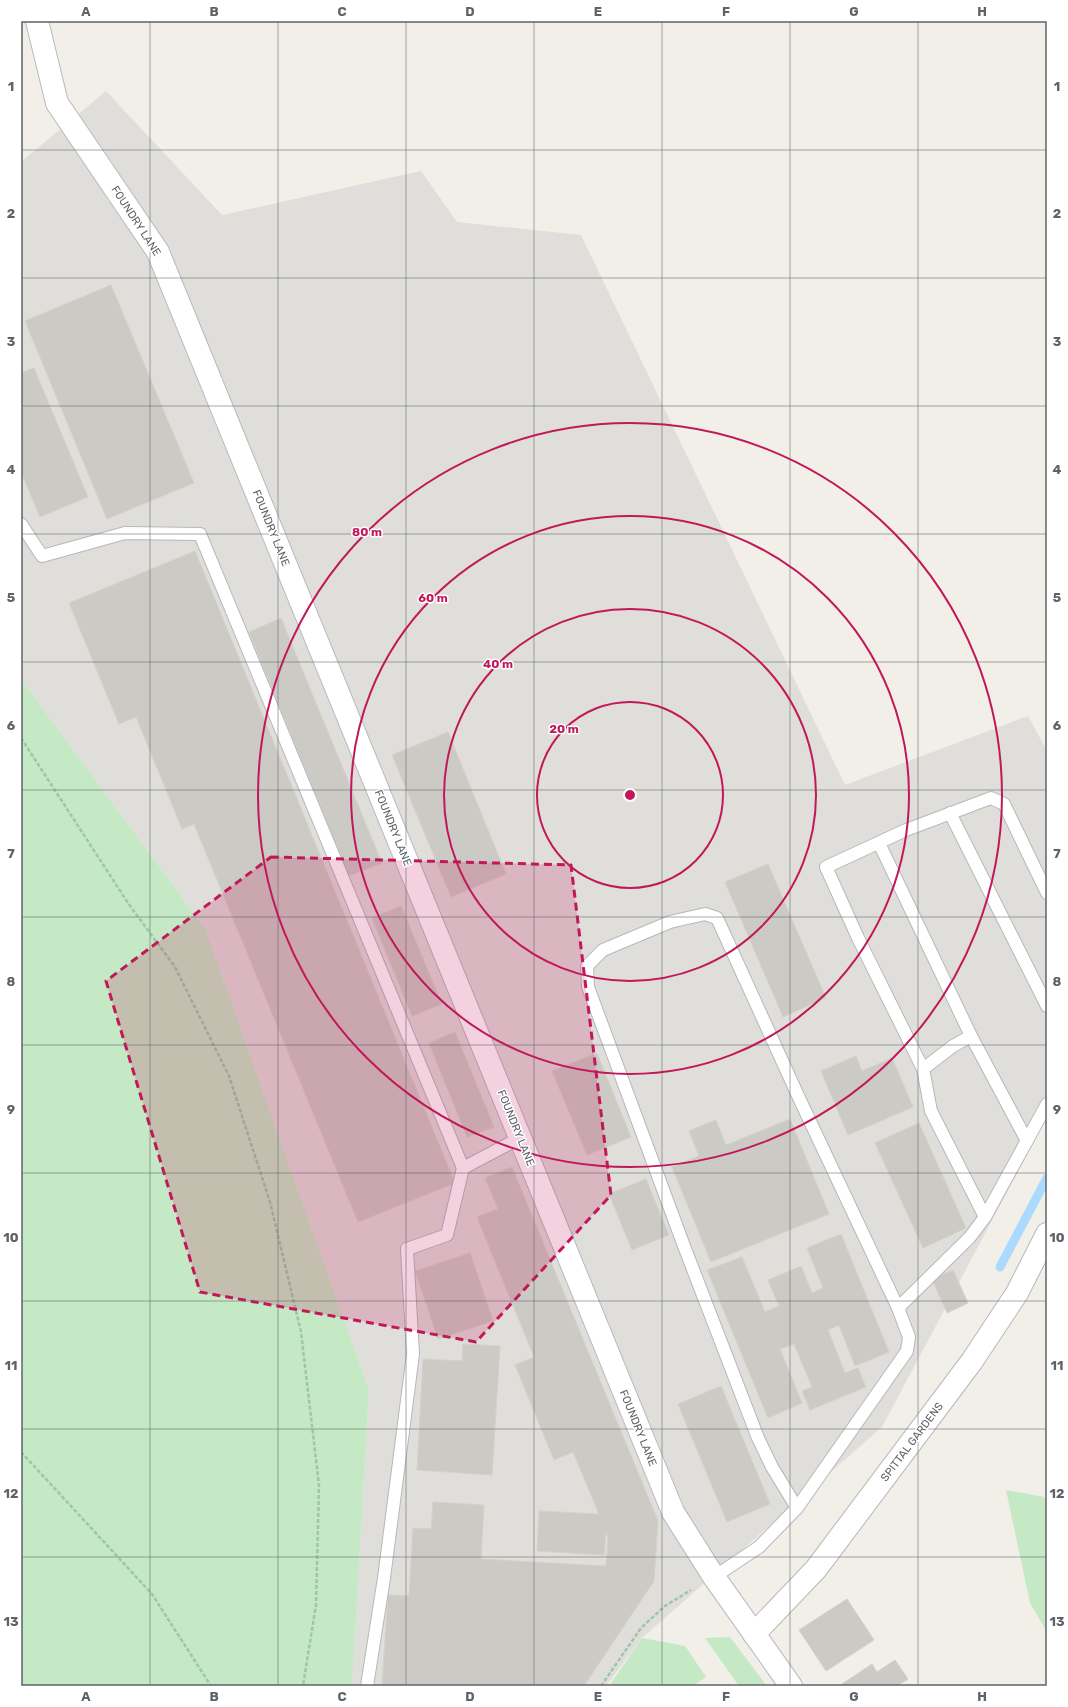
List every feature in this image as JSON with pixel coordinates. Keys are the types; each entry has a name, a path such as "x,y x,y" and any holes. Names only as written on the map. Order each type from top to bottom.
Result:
{"street":[{"name":"FOUNDRY LANE","path":"37,21 56,103 158,252 672,1512 714,1577 791,1686"},
{"name":"SPITTAL GARDENS","path":"754,1634 816,1569 972,1361 1017,1293 1047,1234"}],"lane":[{"path":"21,524 42,556 124,533 200,534 463,1168 447,1235 407,1249 413,1354 384,1578 367,1686"},
{"path":"985,1217 931,1111 923,1069 858,938 826,867 906,830 991,798 1004,804 1047,893"},
{"path":"950,813 1047,1006"},
{"path":"879,843 971,1036 1027,1141"},
{"path":"714,1577 759,1547 797,1508 907,1351 908,1337 898,1308 818,1139 717,918 705,914 670,922 603,950 588,966 588,987 684,1246 758,1438 772,1467 797,1508"},
{"path":"923,1069 953,1046 971,1036"},
{"path":"898,1308 970,1237 985,1217 1047,1104"},
{"path":"463,1168 520,1138"}],"path":[{"path":"21,738 128,903 175,967 229,1076 270,1202 301,1332 319,1485 316,1605 303,1686"},
{"path":"21,1452 152,1594 211,1686"},
{"path":"601,1686 641,1628 665,1606 714,1577"}],"highlighted area":[{"path":"271,857 571,865 611,1195 476,1342 200,1292 106,981"}],"shaded area":[{"path":"106,91 222,215 421,171 457,222 581,235 845,785 1028,716 1047,751 1047,1117 882,1427 642,1638 606,1686 352,1686 369,1390 206,930 21,679 21,162"}],"green space":[{"path":"21,679 206,930 369,1390 352,1686 21,1686"},
{"path":"1006,1490 1044,1497 1047,1502 1047,1632 1030,1603"},
{"path":"730,1637 767,1686 739,1686 705,1638"},
{"path":"642,1638 685,1646 706,1677 692,1686 609,1686"}],"building":[{"path":"111,285 194,483 107,519 25,321"},
{"path":"34,368 88,497 40,517 21,472 21,373"},
{"path":"195,551 455,1183 358,1222 194,824 182,829 136,717 119,724 69,603"},
{"path":"281,618 382,863 349,876 249,632"},
{"path":"448,732 506,874 451,897 392,755"},
{"path":"768,864 826,998 783,1017 725,882"},
{"path":"401,906 442,1004 412,1016 372,918"},
{"path":"455,1032 494,1127 467,1137 429,1043"},
{"path":"597,1053 631,1137 587,1155 552,1071"},
{"path":"856,1056 862,1071 892,1058 913,1107 848,1135 821,1071"},
{"path":"790,1119 829,1214 711,1262 672,1167 699,1156 689,1131 716,1120 726,1145"},
{"path":"919,1123 966,1228 923,1248 875,1143"},
{"path":"512,1167 658,1521 654,1581 584,1686 382,1686 388,1595 409,1596 413,1528 431,1529 433,1502 484,1505 481,1559 606,1566 608,1537 606,1531 604,1555 537,1551 539,1511 599,1514 573,1452 554,1460 515,1365 534,1357 477,1217 498,1209 485,1178"},
{"path":"646,1179 669,1235 632,1250 609,1194"},
{"path":"841,1234 889,1352 855,1366 839,1325 828,1330 845,1373 858,1368 866,1387 810,1410 802,1391 812,1387 794,1344 780,1349 802,1403 768,1418 707,1270 742,1257 765,1312 779,1306 768,1280 801,1266 812,1293 823,1288 807,1248"},
{"path":"470,1253 493,1321 438,1339 415,1271"},
{"path":"953,1270 968,1303 947,1313 932,1279"},
{"path":"463,1344 500,1346 492,1475 417,1470 423,1359 462,1361"},
{"path":"721,1386 770,1504 727,1522 678,1404"},
{"path":"847,1599 874,1640 826,1671 799,1630"},
{"path":"895,1660 908,1679 897,1686 839,1686 872,1664 877,1672"}],"waterway":[{"path":"1000,1267 1047,1178"}]}
